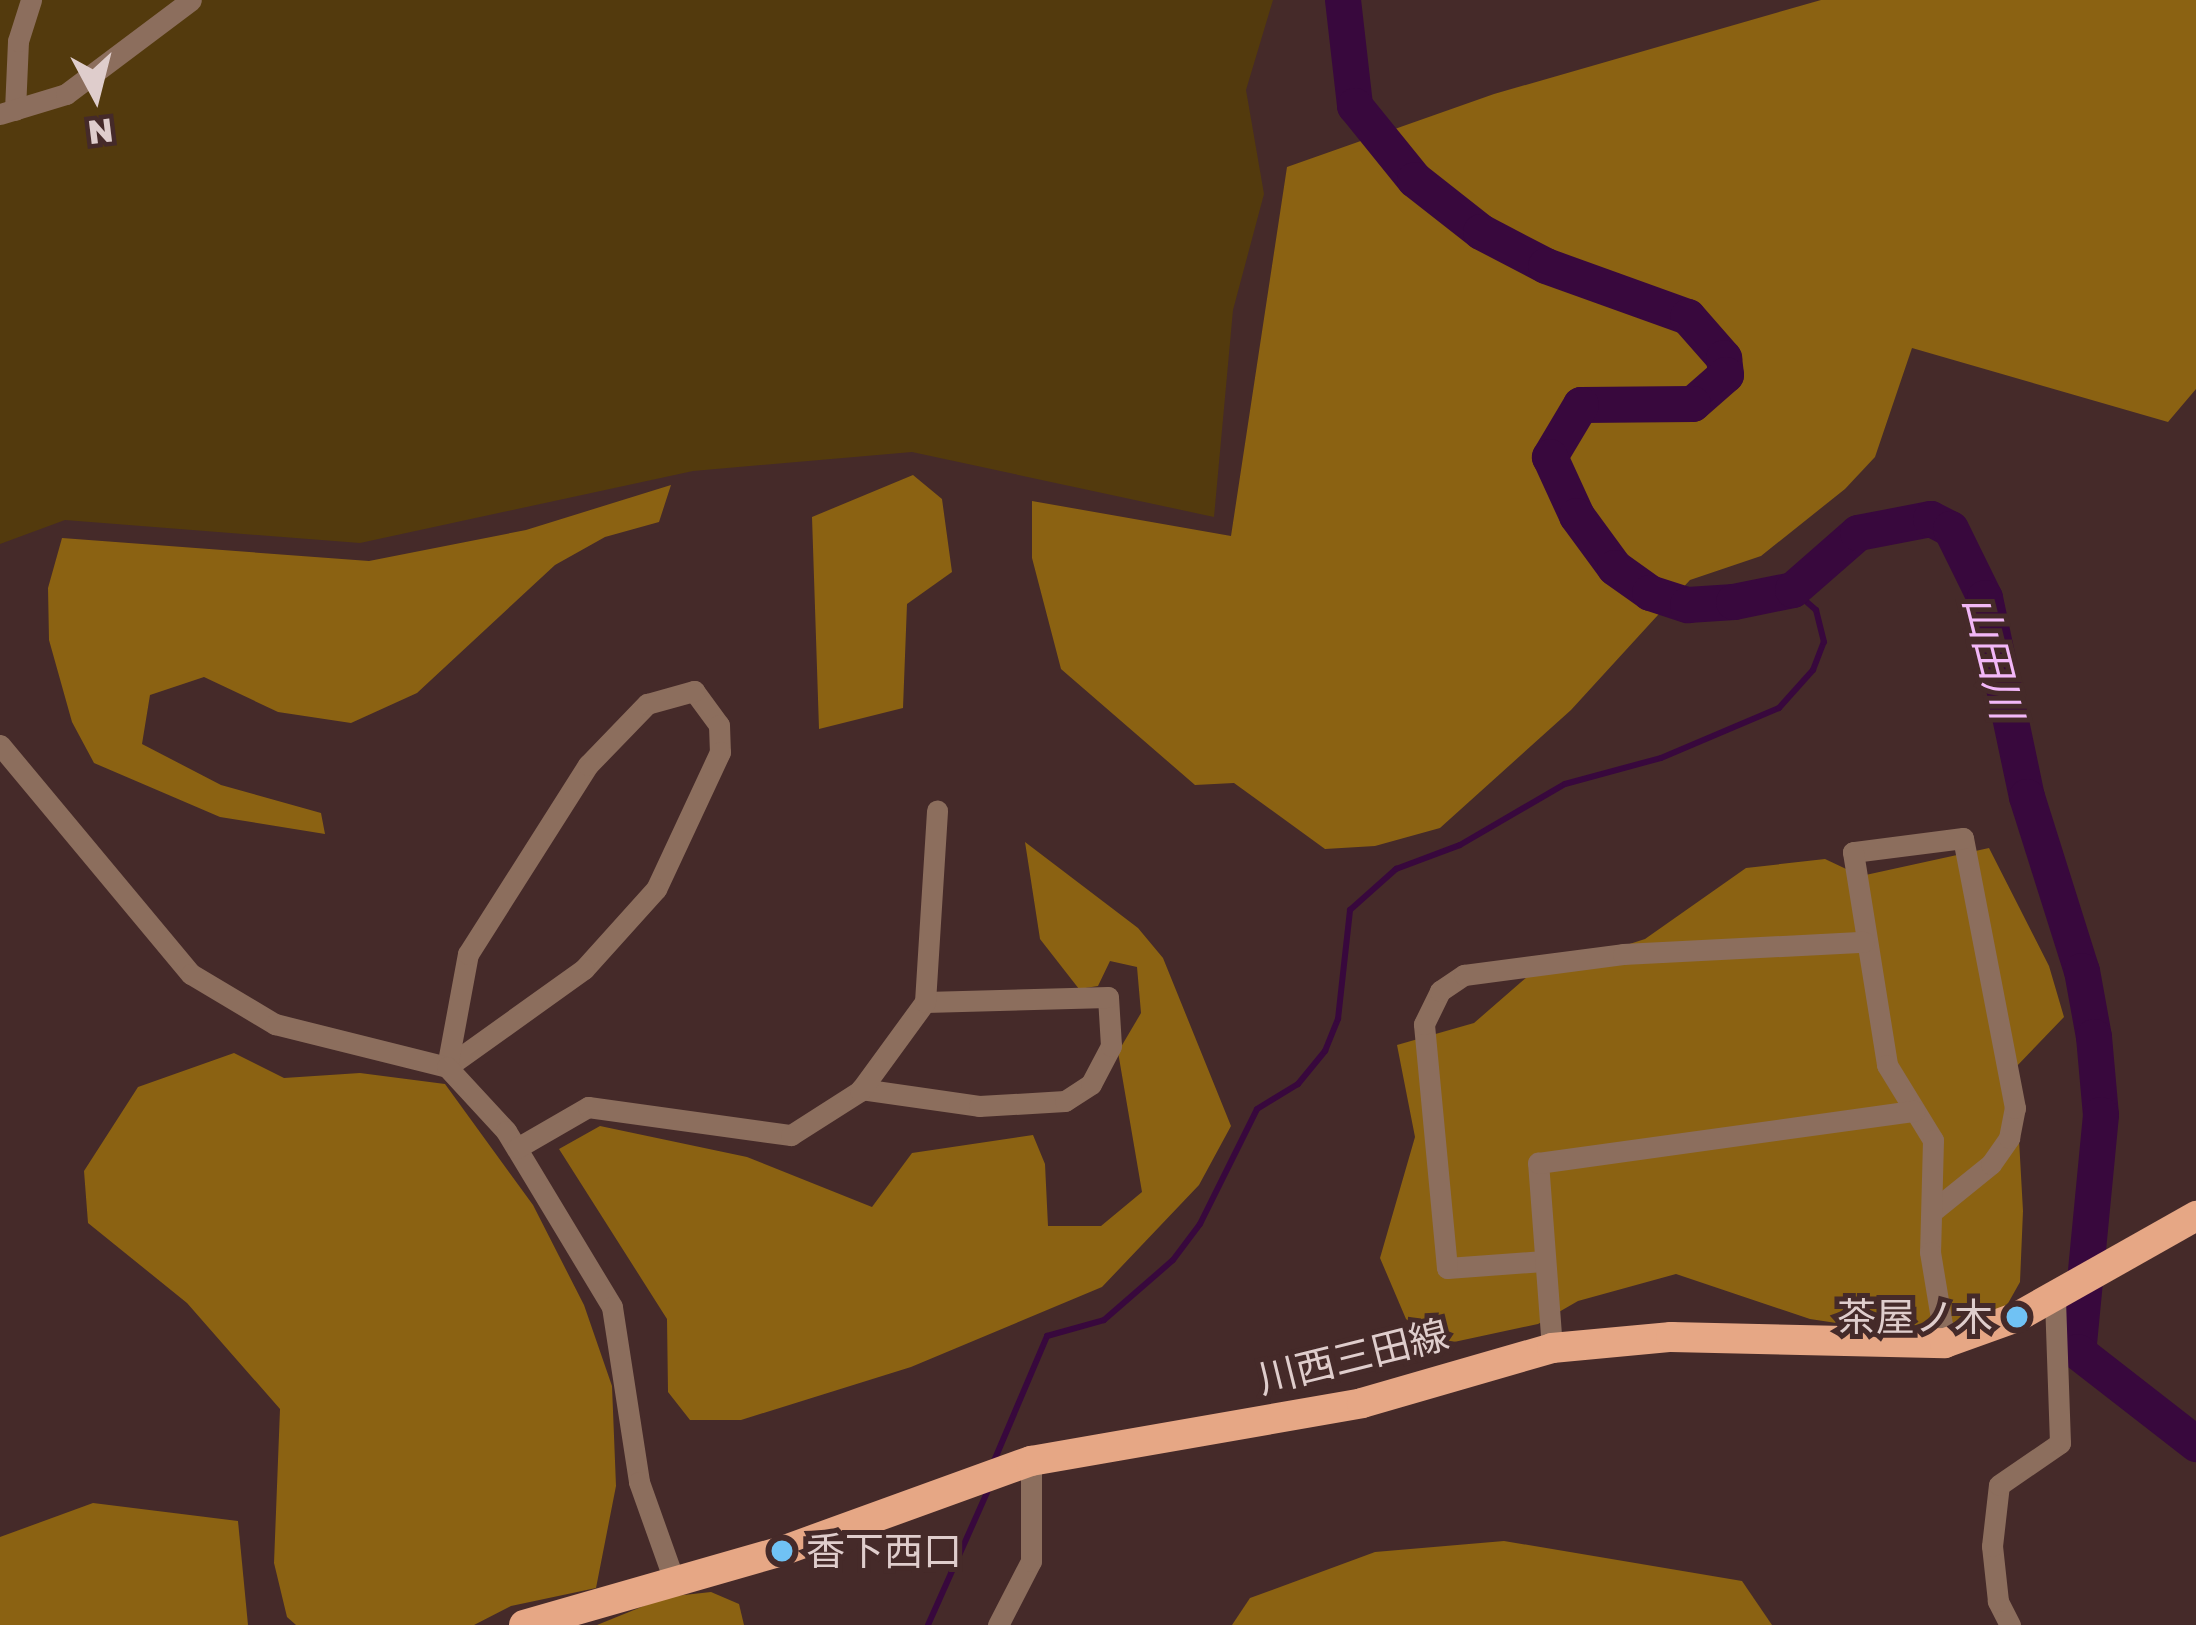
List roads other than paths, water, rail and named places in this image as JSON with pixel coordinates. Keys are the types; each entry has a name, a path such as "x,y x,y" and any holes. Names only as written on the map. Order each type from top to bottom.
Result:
{"main road":[{"name":"川西三田線","path":"524,1625 675,1583 1008,1469 1362,1403 1552,1348 1671,1337 1945,1343 2074,1286 2196,1216"}],"street":[{"path":"31,0 18,41 7,112 66,94 191,0"},
{"path":"668,693 706,699 720,752 656,889 584,969 447,1067 468,954 588,765 646,704 668,693"},
{"path":"0,745 191,974 274,1024 447,1067 517,1148 612,1307 639,1482 675,1583"},
{"path":"517,1148 588,1107 791,1135 861,1089 926,1002 937,810"},
{"path":"1934,1210 1990,1164 2009,1138 2015,1108 1964,838 1853,852 1886,1065 1933,1140 1930,1252 1945,1343"},
{"path":"1543,1261 1447,1268 1424,1024 1440,991 1464,975 1623,954 1864,942"},
{"path":"861,1089 979,1106 1065,1101 1091,1084 1111,1046 1108,997 926,1002"},
{"path":"1552,1348 1538,1163 1914,1111"},
{"path":"2010,1625 1998,1601 1992,1546 1999,1485 2060,1443 2074,1286"},
{"path":"998,1625 1030,1561 1008,1469"}],"waterway":[{"name":"山田川","path":"1343,0 1355,106 1415,180 1481,232 1546,266 1688,317 1724,358 1726,375 1693,404 1581,405 1550,457 1577,516 1615,568 1650,593 1688,605 1734,602 1793,590 1858,533 1931,519 1951,529 1985,598 2027,797 2082,971 2094,1037 2101,1115 2078,1352 2196,1444"},
{"path":"994,1461 1047,1336 1104,1320 1173,1260 1200,1224 1257,1109 1298,1084 1325,1051 1338,1019 1350,910 1396,869 1460,845 1565,784 1661,758 1779,708 1813,670 1824,642 1816,610 1793,590"},
{"path":"928,1625 990,1486"}],"place":[{"name":"茶屋ノ木","path":"2017,1317"},
{"name":"香下西口","path":"782,1551"}]}
